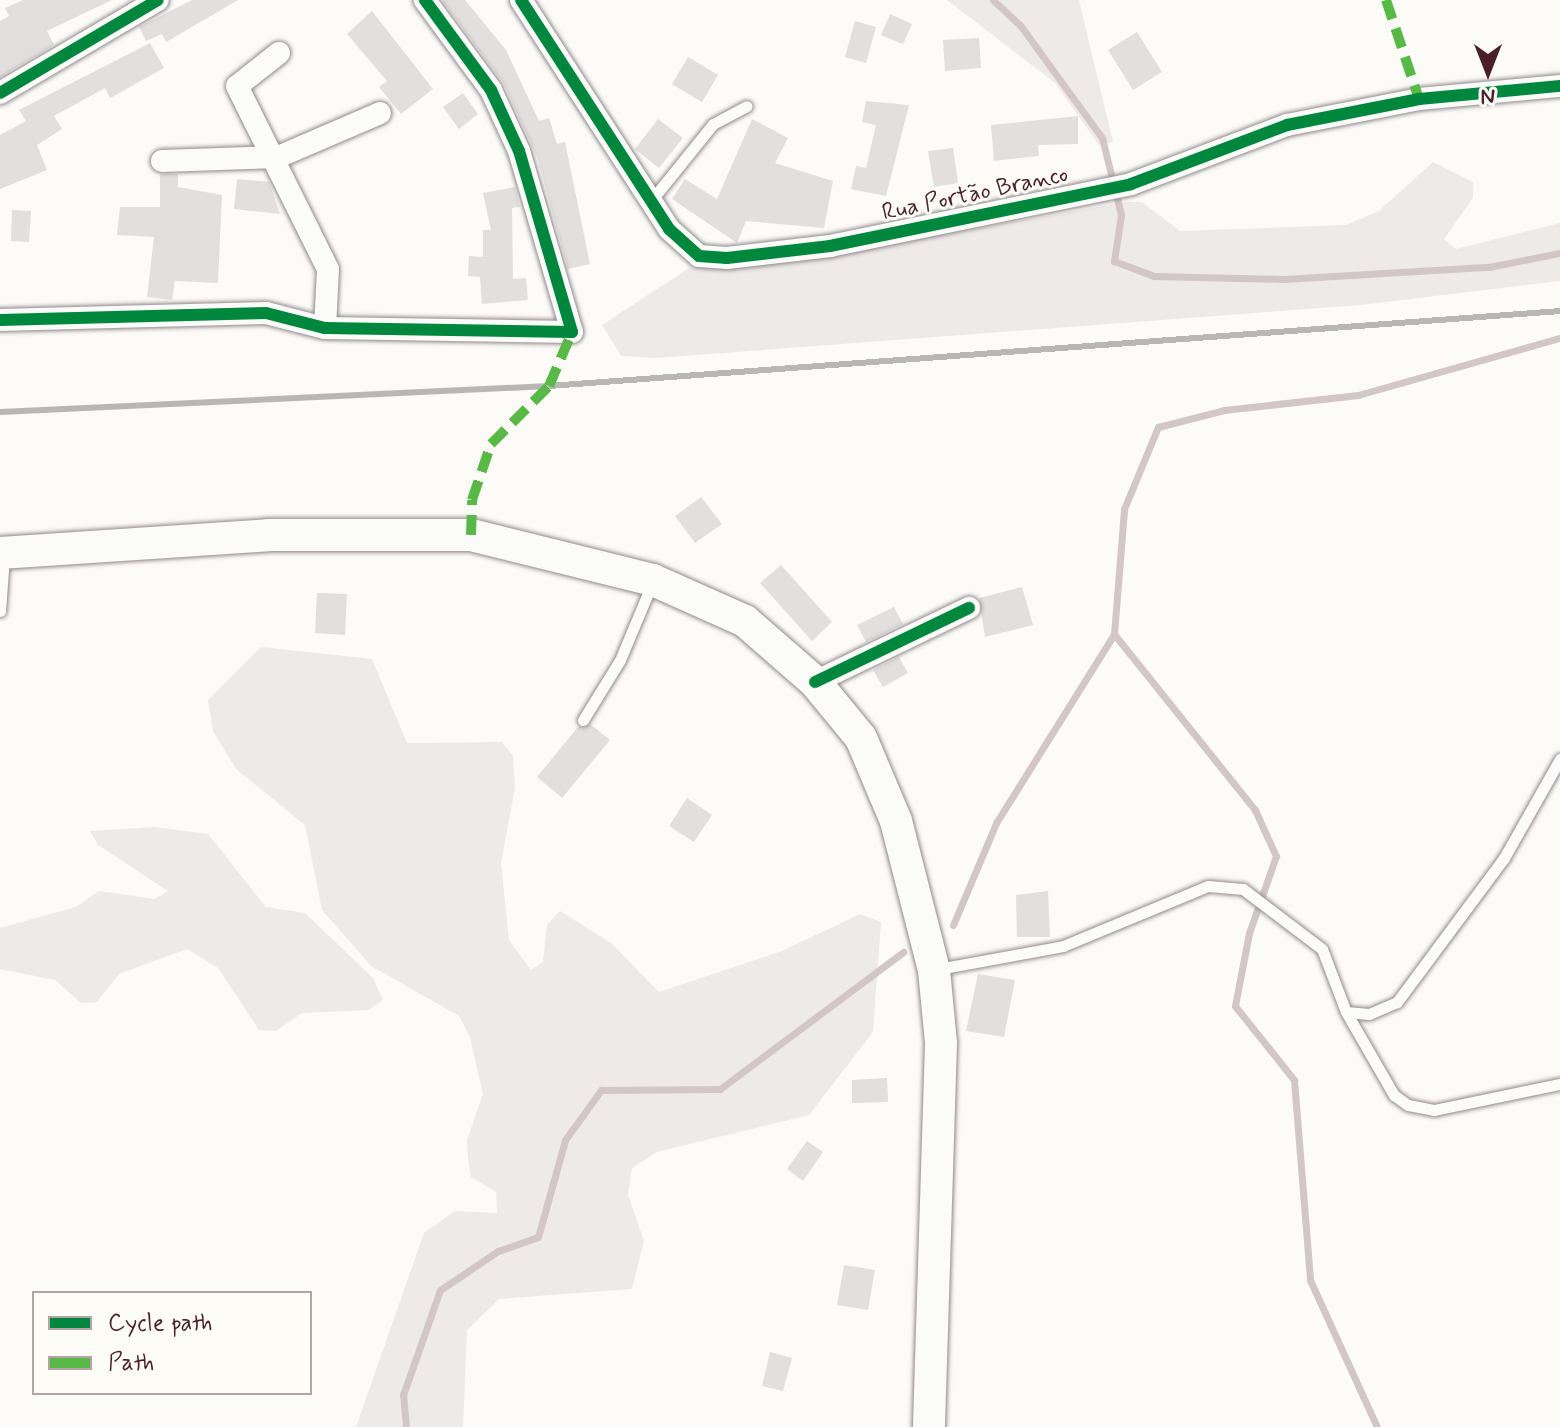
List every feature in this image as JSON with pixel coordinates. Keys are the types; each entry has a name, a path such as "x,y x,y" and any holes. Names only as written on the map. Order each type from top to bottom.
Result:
{"main road":[{"path":"2,553 268,535 471,535 653,580 745,621 815,682 861,738 896,821 934,970 941,1043 929,1427"}],"street":[{"path":"0,93 158,0"},
{"path":"0,320 266,313 325,328 572,332 519,151 491,90 425,0"},
{"name":"Rua Portão Branco","path":"521,0 650,203 699,256 830,246 1131,184 1287,125 1419,99 1560,86"},
{"path":"279,53 237,86 278,157 328,269 325,328"},
{"path":"162,161 278,157 380,113"},
{"path":"815,682 969,608"}],"lane":[{"path":"650,203 713,124 747,106"},
{"path":"0,611 2,553"},
{"path":"583,720 620,660 653,580"},
{"path":"1346,1012 1369,1014 1397,1002 1504,858 1560,759"},
{"path":"934,970 1063,946 1208,886 1243,889 1322,949 1346,1012 1394,1095 1408,1105 1434,1110 1560,1084"}],"shaded area":[{"path":"947,0 1079,0 1113,142 1099,145 1055,83"},
{"path":"1433,162 1473,182 1473,198 1444,239 1456,249 1560,223 1560,281 1361,305 656,358 621,356 602,325 689,268 812,257 1126,202 1142,202 1180,231 1346,225 1379,211"},
{"path":"261,647 372,659 407,743 502,742 513,756 515,788 501,863 509,940 531,970 543,962 547,925 560,911 611,943 659,992 782,951 860,914 881,922 873,1032 809,1115 657,1152 632,1168 628,1195 644,1241 632,1289 499,1299 467,1330 463,1427 356,1427 424,1233 455,1211 497,1213 496,1192 471,1177 468,1159 467,1140 483,1094 470,1037 459,1016 371,966 322,910 305,825 236,769 213,731 208,700"},
{"path":"155,827 208,834 266,907 305,913 373,978 383,1000 369,1010 302,1013 276,1031 259,1030 218,968 187,949 119,974 97,1002 81,1003 55,980 0,969 0,928 76,907 99,891 155,899 168,891 98,845 90,831"}],"building":[{"path":"23,0 112,0 47,31 54,45 0,77 0,21 9,16 5,8"},
{"path":"192,0 238,0 166,42 162,34 146,41 139,27"},
{"path":"442,0 465,0 506,50 539,121 549,118 557,144 565,142 590,264 568,269 537,157 504,84"},
{"path":"372,11 433,89 401,114 379,87 387,81 347,34"},
{"path":"890,14 912,24 903,44 881,35"},
{"path":"855,21 876,27 866,63 845,57"},
{"path":"1137,32 1162,72 1133,90 1108,50"},
{"path":"979,38 981,68 945,71 943,40"},
{"path":"150,43 164,68 110,98 105,88 54,116 62,129 37,145 47,170 0,189 0,135 26,121 19,110"},
{"path":"688,57 718,75 702,102 672,84"},
{"path":"463,93 478,114 459,129 443,107"},
{"path":"866,101 909,105 886,196 851,189 856,166 866,168 876,125 862,122"},
{"path":"1078,116 1078,144 1038,145 1039,156 994,161 991,125"},
{"path":"658,119 683,138 659,168 635,149"},
{"path":"752,119 788,138 775,163 833,181 824,228 746,221 737,243 672,199 685,179 717,199"},
{"path":"953,148 958,183 934,187 928,151"},
{"path":"160,174 178,174 178,187 222,195 218,283 175,281 172,300 147,297 154,237 117,235 120,207 160,207"},
{"path":"237,179 269,182 280,214 234,209"},
{"path":"515,187 520,207 512,208 513,279 526,278 528,300 482,304 480,277 468,276 469,256 483,257 483,230 491,230 483,193"},
{"path":"12,210 31,211 29,242 11,241"},
{"path":"701,497 722,524 695,543 675,516"},
{"path":"781,565 832,622 812,641 760,583"},
{"path":"1022,587 1033,625 985,637 979,598"},
{"path":"317,593 347,594 345,635 315,633"},
{"path":"894,607 903,624 866,642 857,625"},
{"path":"899,657 908,673 883,687 873,670"},
{"path":"590,724 610,740 562,798 537,777 578,727"},
{"path":"687,798 712,815 694,842 669,826"},
{"path":"1048,891 1050,937 1017,937 1016,895"},
{"path":"978,974 1015,980 1004,1037 966,1031"},
{"path":"887,1078 888,1102 852,1103 852,1080"},
{"path":"807,1141 823,1152 803,1181 787,1169"},
{"path":"844,1265 875,1270 868,1310 837,1305"},
{"path":"770,1352 792,1358 783,1391 762,1386"}],"waterway":[{"path":"993,0 1020,25 1102,138 1121,215 1114,261 1154,276 1284,279 1489,267 1560,253"},
{"path":"953,925 996,823 1114,634 1124,509 1158,427 1224,410 1358,395 1560,338"},
{"path":"1114,634 1255,810 1276,856 1249,933 1235,1006 1294,1080 1310,1280 1377,1427"},
{"path":"406,1427 403,1395 440,1290 498,1251 538,1237 565,1140 601,1090 720,1089 903,952"}],"railway":[{"path":"0,412 549,386 1560,311"}],"marked path":[{"path":"1386,0 1419,99"},
{"path":"471,535 472,500 491,444 549,386 572,332"}],"cycle path":[{"path":"0,93 158,0"},
{"path":"0,320 266,313 325,328 572,332 519,151 491,90 425,0"},
{"path":"521,0 669,229 699,256 727,258 830,246 1131,184 1287,125 1419,99 1560,86"},
{"path":"815,682 969,608"}]}
